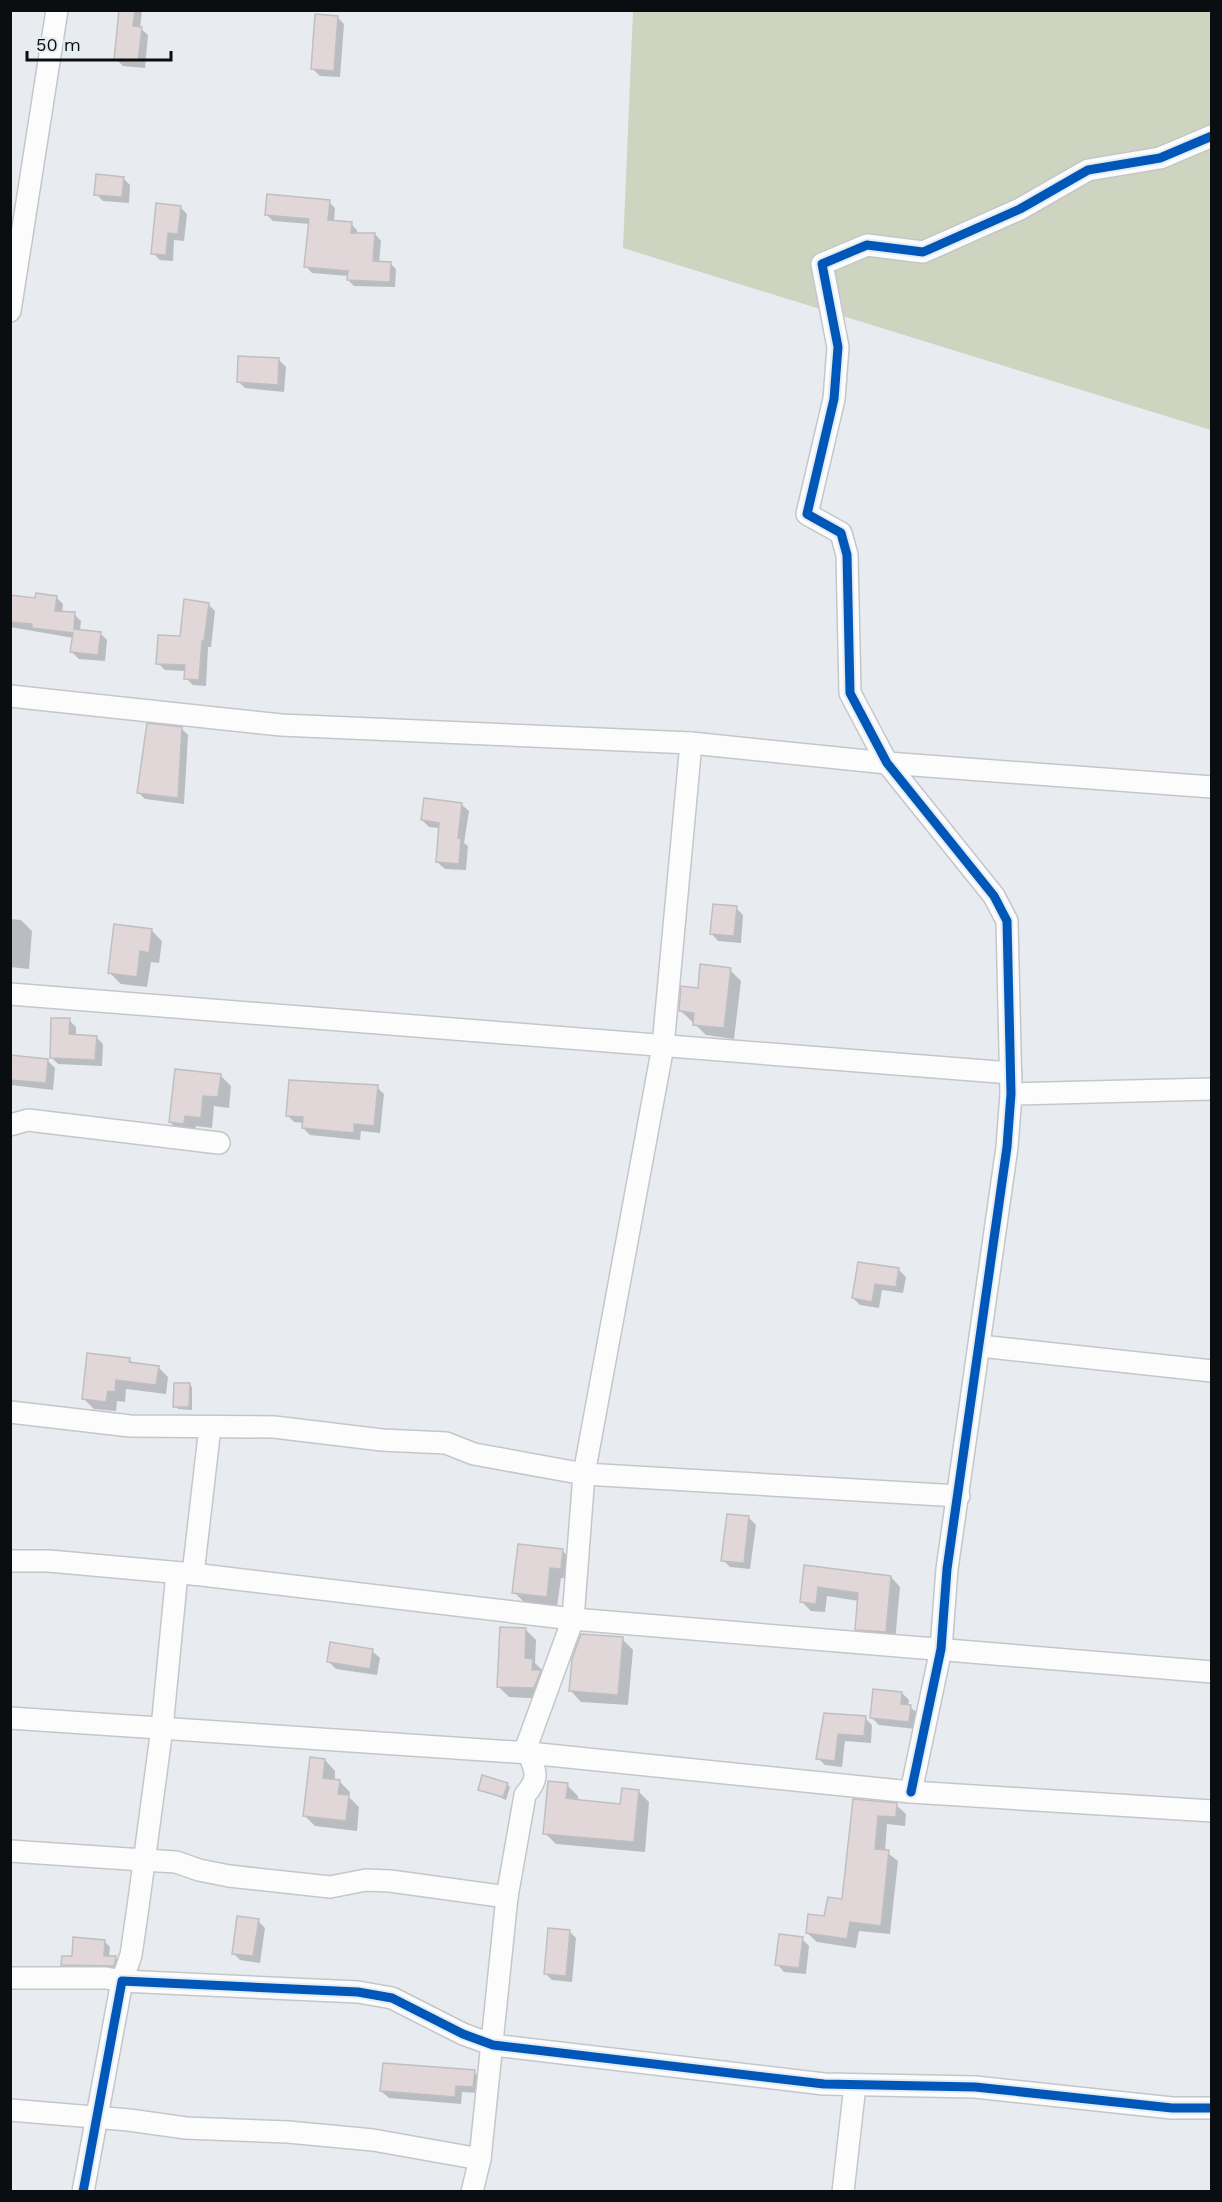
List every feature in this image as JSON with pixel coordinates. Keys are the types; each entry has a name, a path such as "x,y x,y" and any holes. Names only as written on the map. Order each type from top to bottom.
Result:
{"street":[{"path":"10,311 57,10"},
{"path":"911,1792 941,1649 947,1569 1007,1147 1011,1083 1006,921 1002,908 887,763 850,693 847,555 842,533 807,514 834,399 838,347 822,264 867,245 923,252 1020,209 1088,170 1160,158 1212,136"},
{"path":"10,696 281,725 690,743 887,763 1212,787"},
{"path":"472,2192 480,2159 507,1897 525,1795 532,1787 537,1769 527,1745 573,1619 584,1474 663,1046 690,743"},
{"path":"10,994 663,1046 1011,1083 1212,1089"},
{"path":"10,1125 28,1120 219,1143"},
{"path":"980,1346 1212,1371"},
{"path":"10,1412 130,1426 274,1427 382,1440 446,1443 474,1454 584,1474 959,1496"},
{"path":"83,2192 122,1981 131,1954 185,1574 210,1427"},
{"path":"10,1561 49,1561 185,1574 573,1619 941,1649 1024,1659 1212,1672"},
{"path":"10,1718 529,1753 911,1792 1212,1811"},
{"path":"10,1851 143,1860 161,1859 229,1876 330,1887 366,1880 390,1881 507,1897"},
{"path":"10,1978 106,1978 122,1981 358,1992 392,1998 463,2034 492,2045 824,2084 975,2087 1172,2108 1212,2108"},
{"path":"843,2192 855,2085"},
{"path":"10,2110 98,2117 186,2128 288,2132 373,2140 480,2159"}],"green space":[{"path":"633,11 1211,11 1211,430 623,248"}],"building":[{"path":"119,10 135,10 133,26 142,27 138,62 114,60"},
{"path":"315,14 338,16 334,71 311,69"},
{"path":"96,174 124,177 122,197 94,195"},
{"path":"267,194 330,200 328,220 352,222 351,233 375,233 373,261 391,262 390,282 347,280 348,271 304,267 309,219 265,215"},
{"path":"156,203 181,206 178,234 168,233 166,255 151,254"},
{"path":"238,356 279,358 278,385 237,382"},
{"path":"36,593 57,596 55,611 75,612 74,629 101,632 98,655 70,652 73,633 32,628 32,624 10,622 10,595 35,598"},
{"path":"184,599 209,603 204,641 202,641 199,680 184,679 185,665 156,664 158,635 180,636"},
{"path":"147,723 182,727 178,798 137,793"},
{"path":"424,798 462,803 458,838 461,838 459,864 436,862 439,823 421,820"},
{"path":"713,904 737,906 734,936 710,934"},
{"path":"114,924 152,929 149,953 140,951 137,977 108,973"},
{"path":"700,964 731,968 724,1028 693,1025 694,1013 679,1011 681,986 698,988"},
{"path":"51,1018 70,1018 69,1034 97,1036 95,1060 50,1058"},
{"path":"10,1055 48,1059 46,1083 10,1080"},
{"path":"175,1069 221,1074 218,1097 203,1096 201,1118 185,1116 184,1124 169,1122"},
{"path":"289,1080 378,1085 374,1126 354,1124 354,1133 302,1128 303,1117 286,1116"},
{"path":"858,1262 899,1268 896,1287 875,1284 872,1302 852,1298"},
{"path":"87,1353 130,1358 129,1362 159,1366 156,1385 116,1380 115,1392 108,1391 106,1402 82,1399"},
{"path":"174,1383 190,1383 189,1407 173,1407"},
{"path":"727,1514 749,1516 744,1563 721,1561"},
{"path":"518,1544 563,1549 561,1569 550,1568 547,1597 512,1593"},
{"path":"804,1565 891,1576 886,1632 855,1630 858,1593 818,1587 816,1604 800,1602"},
{"path":"500,1627 526,1628 525,1658 533,1659 532,1670 541,1670 534,1688 497,1687"},
{"path":"581,1634 623,1637 618,1695 569,1691 572,1659"},
{"path":"330,1642 373,1649 370,1669 327,1662"},
{"path":"873,1689 902,1692 901,1704 911,1705 909,1722 870,1718"},
{"path":"824,1713 866,1716 864,1736 838,1734 835,1761 816,1759"},
{"path":"310,1757 325,1759 323,1778 340,1780 338,1794 349,1795 346,1821 303,1816"},
{"path":"482,1775 508,1783 503,1797 478,1790"},
{"path":"548,1781 568,1783 566,1798 620,1804 622,1788 639,1790 634,1842 543,1834"},
{"path":"853,1799 897,1803 896,1817 878,1816 875,1849 889,1850 881,1926 850,1922 847,1939 806,1933 808,1914 824,1916 828,1897 842,1899"},
{"path":"237,1916 259,1919 253,1956 232,1954"},
{"path":"548,1928 570,1930 566,1976 544,1974"},
{"path":"779,1934 803,1937 799,1968 775,1965"},
{"path":"73,1937 105,1940 104,1956 116,1956 114,1966 61,1965 62,1956 72,1956"},
{"path":"383,2063 475,2070 473,2087 456,2086 455,2097 380,2091"}],"cycle path":[{"path":"911,1792 941,1649 947,1569 1007,1147 1011,1094 1007,921 994,896 887,763 850,693 847,555 841,533 807,514 834,399 838,347 822,264 867,245 923,252 1020,209 1088,170 1160,158 1212,136"},
{"path":"83,2192 122,1981 358,1992 392,1998 463,2034 493,2045 824,2084 975,2087 1172,2108 1212,2108"}]}
